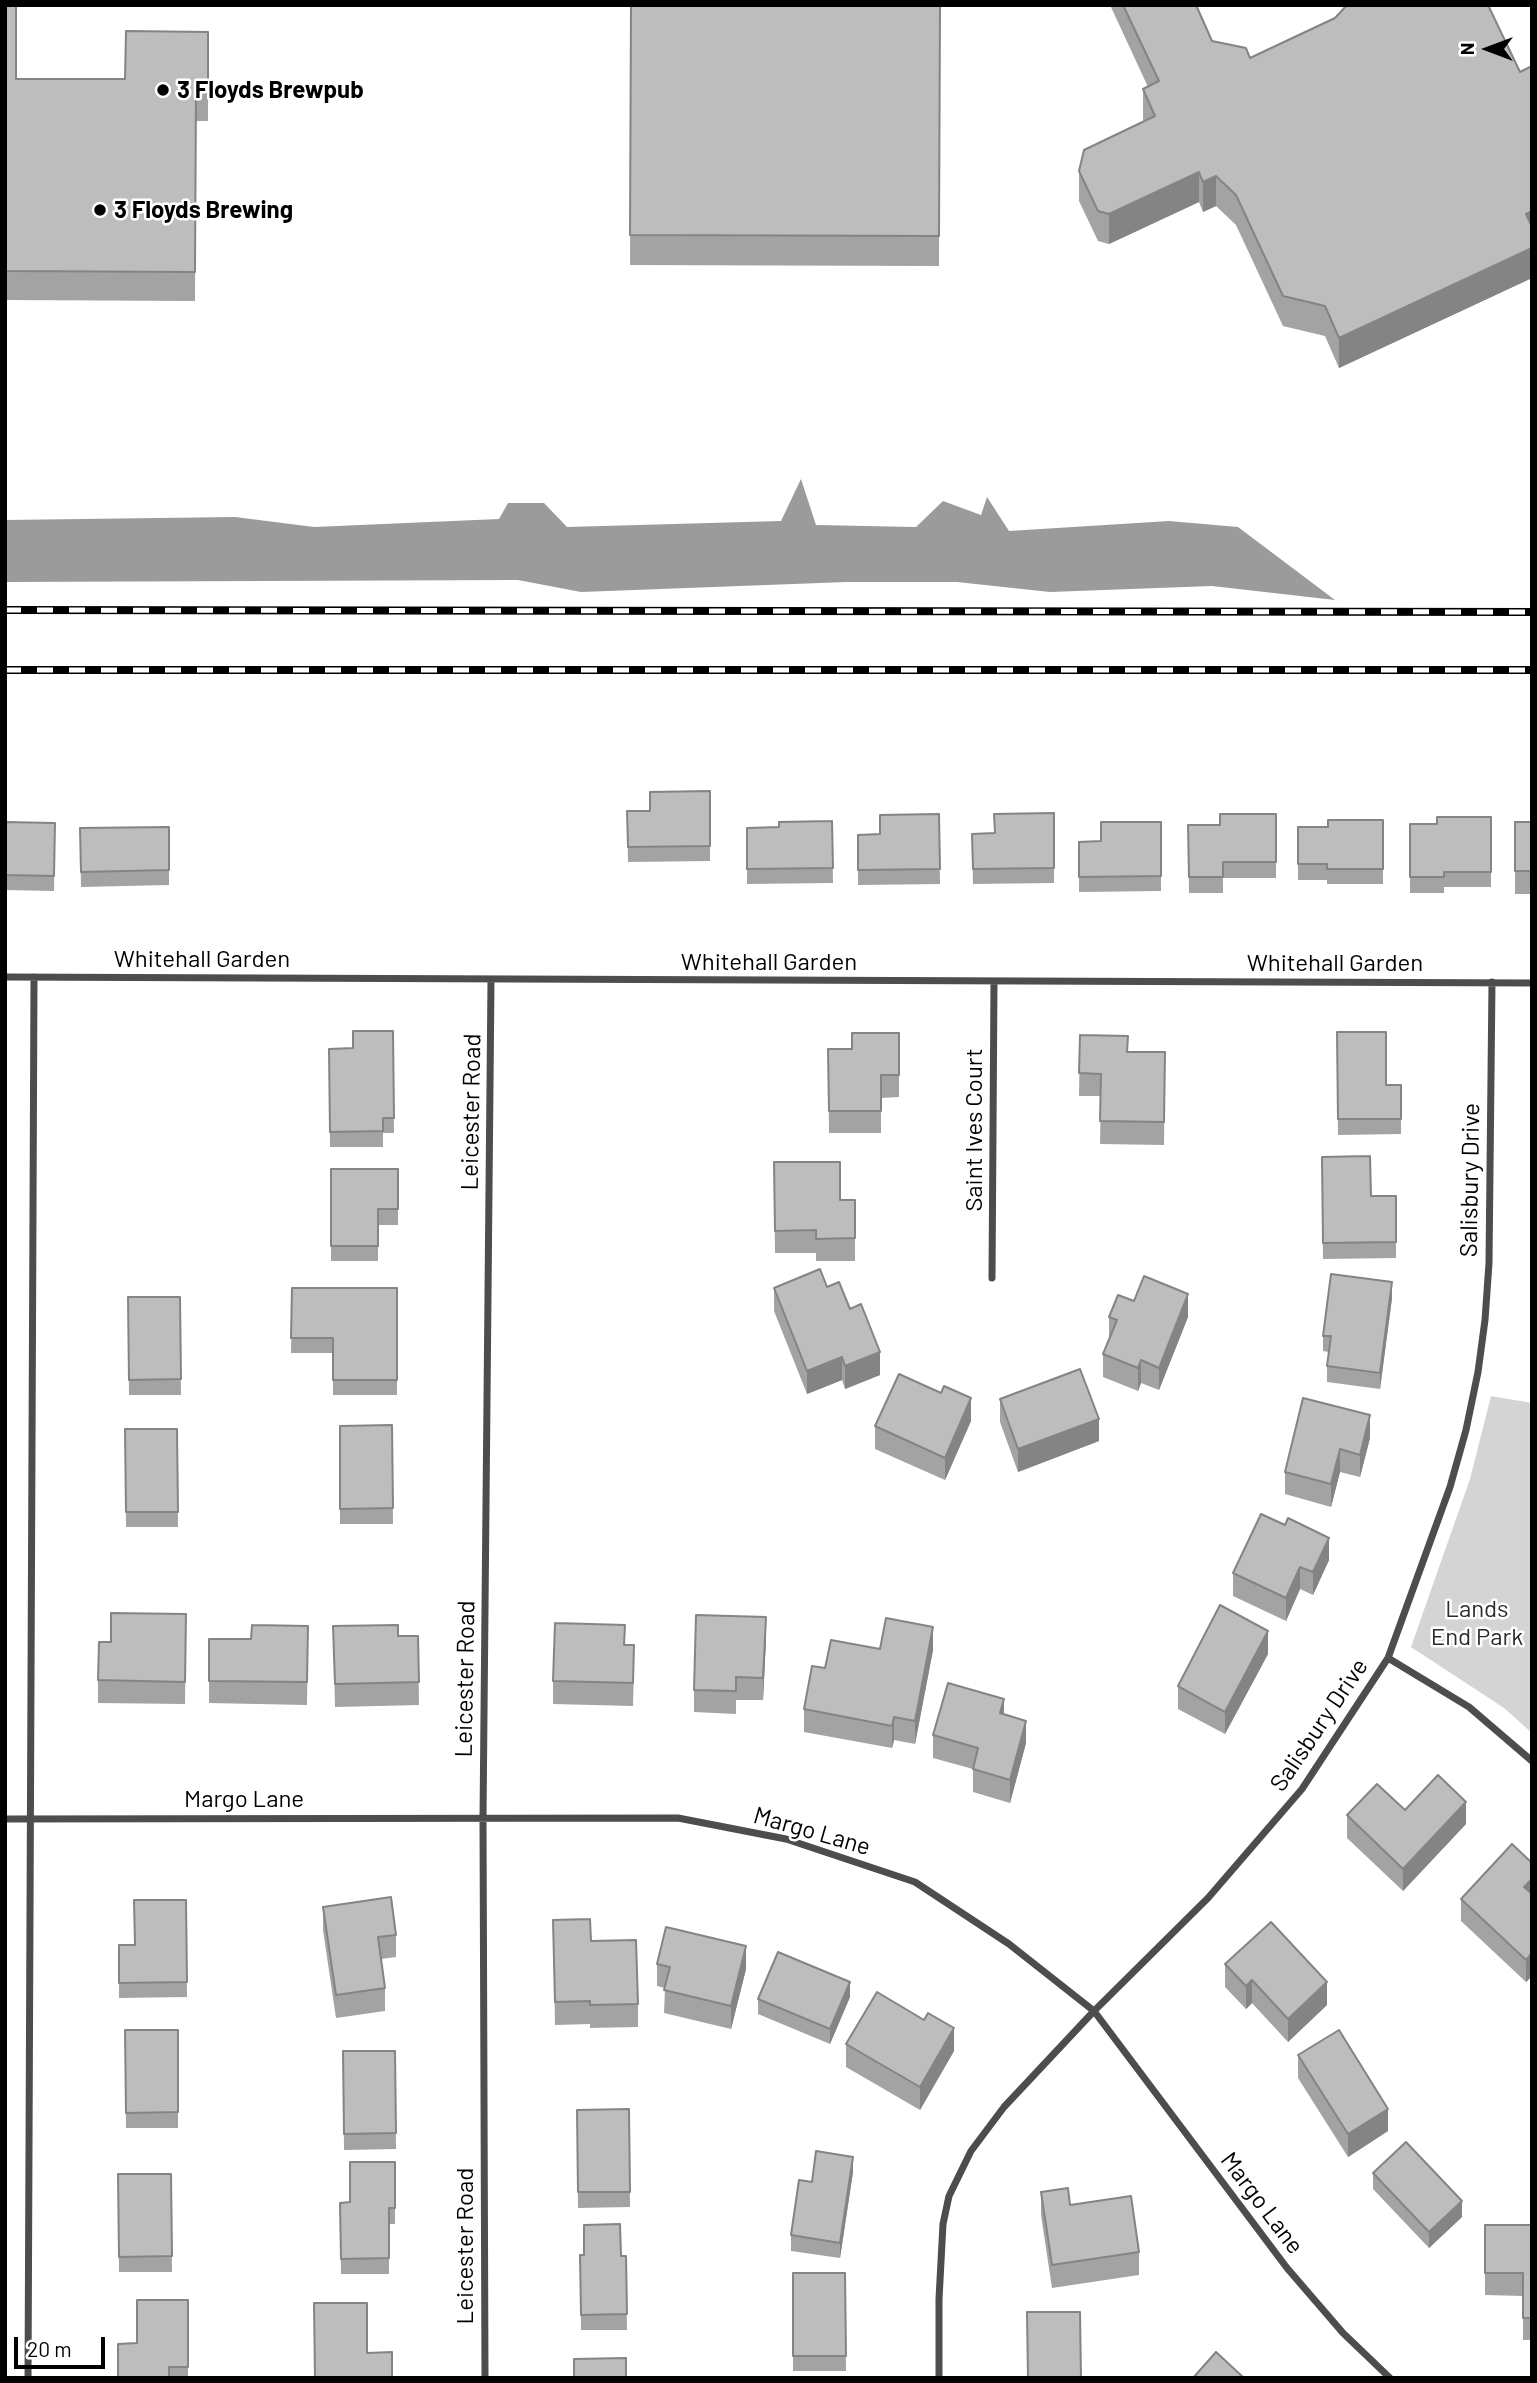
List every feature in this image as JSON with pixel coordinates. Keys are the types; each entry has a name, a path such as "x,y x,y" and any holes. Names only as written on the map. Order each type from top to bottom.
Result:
{"street":[{"name":"Whitehall Garden","path":"5,977 1532,983"},
{"path":"28,2378 34,977"},
{"name":"Leicester Road","path":"485,2378 483,1818 492,980"},
{"name":"Saint Ives Court","path":"992,1278 994,982"},
{"name":"Salisbury Drive","path":"939,2378 943,2224 949,2196 971,2151 1004,2107 1094,2011 1208,1898 1302,1789 1388,1658 1450,1487 1478,1372 1489,1263 1492,982"},
{"path":"1388,1658 1469,1707 1532,1761"},
{"name":"Margo Lane","path":"5,1819 678,1818 786,1839 915,1882 1009,1944 1094,2011 1287,2268 1343,2333 1390,2378"}],"green space":[{"name":"Lands End Park","path":"1491,1396 1532,1403 1532,1733 1504,1708 1411,1647 1470,1479"}],"shaded area":[{"path":"801,479 816,525 916,527 943,501 981,515 987,497 1009,531 1169,521 1238,527 1335,600 1212,586 1050,592 957,582 846,582 581,592 518,580 5,582 5,520 235,517 314,527 499,519 508,503 544,503 567,527 781,521"}],"building":[{"name":"3 Floyds Brewing","path":"5,5 16,5 16,79 125,79 126,31 208,32 208,91 196,91 195,272 5,271"},
{"path":"631,5 940,5 939,236 630,235"},
{"path":"1123,5 1196,5 1212,41 1246,48 1250,58 1335,18 1347,5 1488,5 1520,72 1532,66 1532,211 1526,214 1532,227 1532,248 1339,338 1325,306 1283,296 1236,195 1216,176 1203,182 1199,172 1109,214 1098,211 1079,171 1084,150 1155,116 1143,89 1159,81"},
{"path":"710,791 710,846 628,847 627,811 650,811 650,792"},
{"path":"1054,813 1054,868 973,869 972,834 995,833 994,814"},
{"path":"939,814 940,869 858,870 858,835 880,834 880,815"},
{"path":"1220,814 1276,814 1276,862 1223,862 1223,877 1189,877 1188,825 1220,825"},
{"path":"1437,817 1491,817 1491,872 1444,872 1444,877 1410,877 1410,824 1437,824"},
{"path":"1328,820 1383,820 1383,869 1327,869 1327,864 1298,864 1298,827 1328,827"},
{"path":"832,821 833,868 747,869 747,828 779,827 779,822"},
{"path":"5,822 55,823 54,876 5,875"},
{"path":"1101,822 1161,822 1161,876 1079,877 1079,842 1101,841"},
{"path":"1515,822 1532,822 1532,871 1515,871"},
{"path":"169,827 169,870 81,872 80,828"},
{"path":"353,1031 393,1031 394,1118 383,1118 383,1131 330,1132 329,1049 353,1048"},
{"path":"1337,1032 1386,1032 1386,1085 1401,1085 1401,1119 1338,1119"},
{"path":"852,1033 899,1033 899,1075 881,1075 881,1111 829,1111 828,1049 852,1049"},
{"path":"1080,1035 1128,1036 1127,1052 1165,1052 1164,1122 1100,1121 1101,1074 1079,1073"},
{"path":"1370,1156 1371,1196 1396,1196 1396,1242 1323,1243 1322,1157"},
{"path":"774,1162 840,1162 840,1200 855,1200 855,1238 816,1239 816,1230 775,1231"},
{"path":"331,1169 398,1169 398,1209 378,1209 378,1246 331,1246"},
{"path":"820,1269 827,1287 839,1282 850,1309 861,1304 880,1352 845,1366 842,1357 807,1371 774,1288"},
{"path":"1331,1274 1392,1282 1380,1373 1327,1366 1331,1336 1323,1336"},
{"path":"1144,1276 1188,1294 1159,1368 1141,1360 1138,1368 1103,1354 1117,1320 1109,1317 1118,1295 1134,1301"},
{"path":"292,1288 397,1288 397,1380 333,1380 333,1338 291,1338"},
{"path":"128,1297 180,1297 181,1379 129,1380"},
{"path":"1080,1369 1099,1419 1018,1449 1000,1399"},
{"path":"899,1374 941,1393 944,1386 971,1398 945,1458 875,1426"},
{"path":"1303,1398 1370,1415 1360,1455 1340,1449 1331,1484 1285,1472"},
{"path":"392,1425 393,1508 340,1509 340,1426"},
{"path":"125,1429 177,1429 178,1512 126,1512"},
{"path":"1261,1514 1285,1525 1288,1518 1329,1538 1313,1572 1300,1567 1286,1598 1233,1573"},
{"path":"1220,1605 1268,1631 1225,1712 1178,1686"},
{"path":"111,1613 186,1614 185,1682 98,1680 99,1642 111,1642"},
{"path":"696,1615 766,1617 763,1678 736,1677 736,1691 694,1690"},
{"path":"886,1618 933,1627 915,1721 894,1717 892,1726 804,1709 812,1666 825,1668 831,1640 880,1649"},
{"path":"555,1623 625,1625 624,1645 634,1645 633,1683 553,1681"},
{"path":"252,1625 308,1626 307,1682 209,1681 209,1639 251,1639"},
{"path":"398,1625 398,1636 418,1636 419,1682 335,1684 333,1626"},
{"path":"948,1683 1004,1699 1000,1713 1026,1721 1010,1780 973,1769 978,1748 933,1735"},
{"path":"1438,1775 1466,1802 1403,1869 1347,1815 1377,1784 1405,1810"},
{"path":"1512,1844 1532,1863 1532,1879 1524,1887 1532,1894 1532,1953 1526,1960 1461,1899"},
{"path":"391,1897 396,1935 378,1937 385,1988 336,1995 323,1907"},
{"path":"134,1900 186,1900 187,1982 119,1983 119,1945 135,1945"},
{"path":"590,1919 591,1941 636,1940 638,2004 590,2005 590,2001 555,2002 553,1920"},
{"path":"1271,1922 1327,1982 1288,2019 1252,1980 1246,1986 1225,1964"},
{"path":"666,1927 746,1946 731,2006 664,1990 670,1967 657,1964"},
{"path":"778,1952 850,1982 830,2029 758,1999"},
{"path":"877,1992 924,2020 928,2013 954,2028 920,2087 846,2044"},
{"path":"125,2030 178,2030 178,2112 126,2113"},
{"path":"1339,2030 1388,2109 1348,2134 1298,2055"},
{"path":"343,2051 395,2051 396,2133 344,2134"},
{"path":"629,2109 630,2192 578,2192 577,2110"},
{"path":"1406,2142 1462,2201 1429,2232 1373,2173"},
{"path":"816,2151 853,2157 840,2243 791,2235 799,2180 812,2182"},
{"path":"350,2162 395,2162 395,2208 389,2208 389,2258 341,2259 340,2203 350,2202"},
{"path":"118,2174 171,2174 172,2256 119,2257"},
{"path":"1068,2188 1070,2205 1131,2196 1139,2252 1052,2265 1041,2192"},
{"path":"620,2224 621,2256 626,2256 627,2314 581,2315 580,2255 584,2255 584,2225"},
{"path":"1485,2225 1532,2225 1532,2318 1523,2318 1523,2273 1485,2273"},
{"path":"793,2273 845,2273 846,2356 793,2356"},
{"path":"137,2300 188,2300 188,2367 169,2367 169,2378 118,2378 118,2344 137,2343"},
{"path":"314,2303 367,2303 367,2353 392,2352 392,2378 315,2378"},
{"path":"1027,2312 1080,2312 1081,2378 1028,2378"},
{"path":"1216,2352 1244,2378 1193,2378"},
{"path":"626,2358 626,2378 574,2378 574,2359"}],"railway":[{"path":"5,610 1532,612"},
{"path":"5,670 1532,670"}],"place":[{"name":"3 Floyds Brewpub","path":"163,90"},
{"name":"3 Floyds Brewing","path":"100,210"}]}
